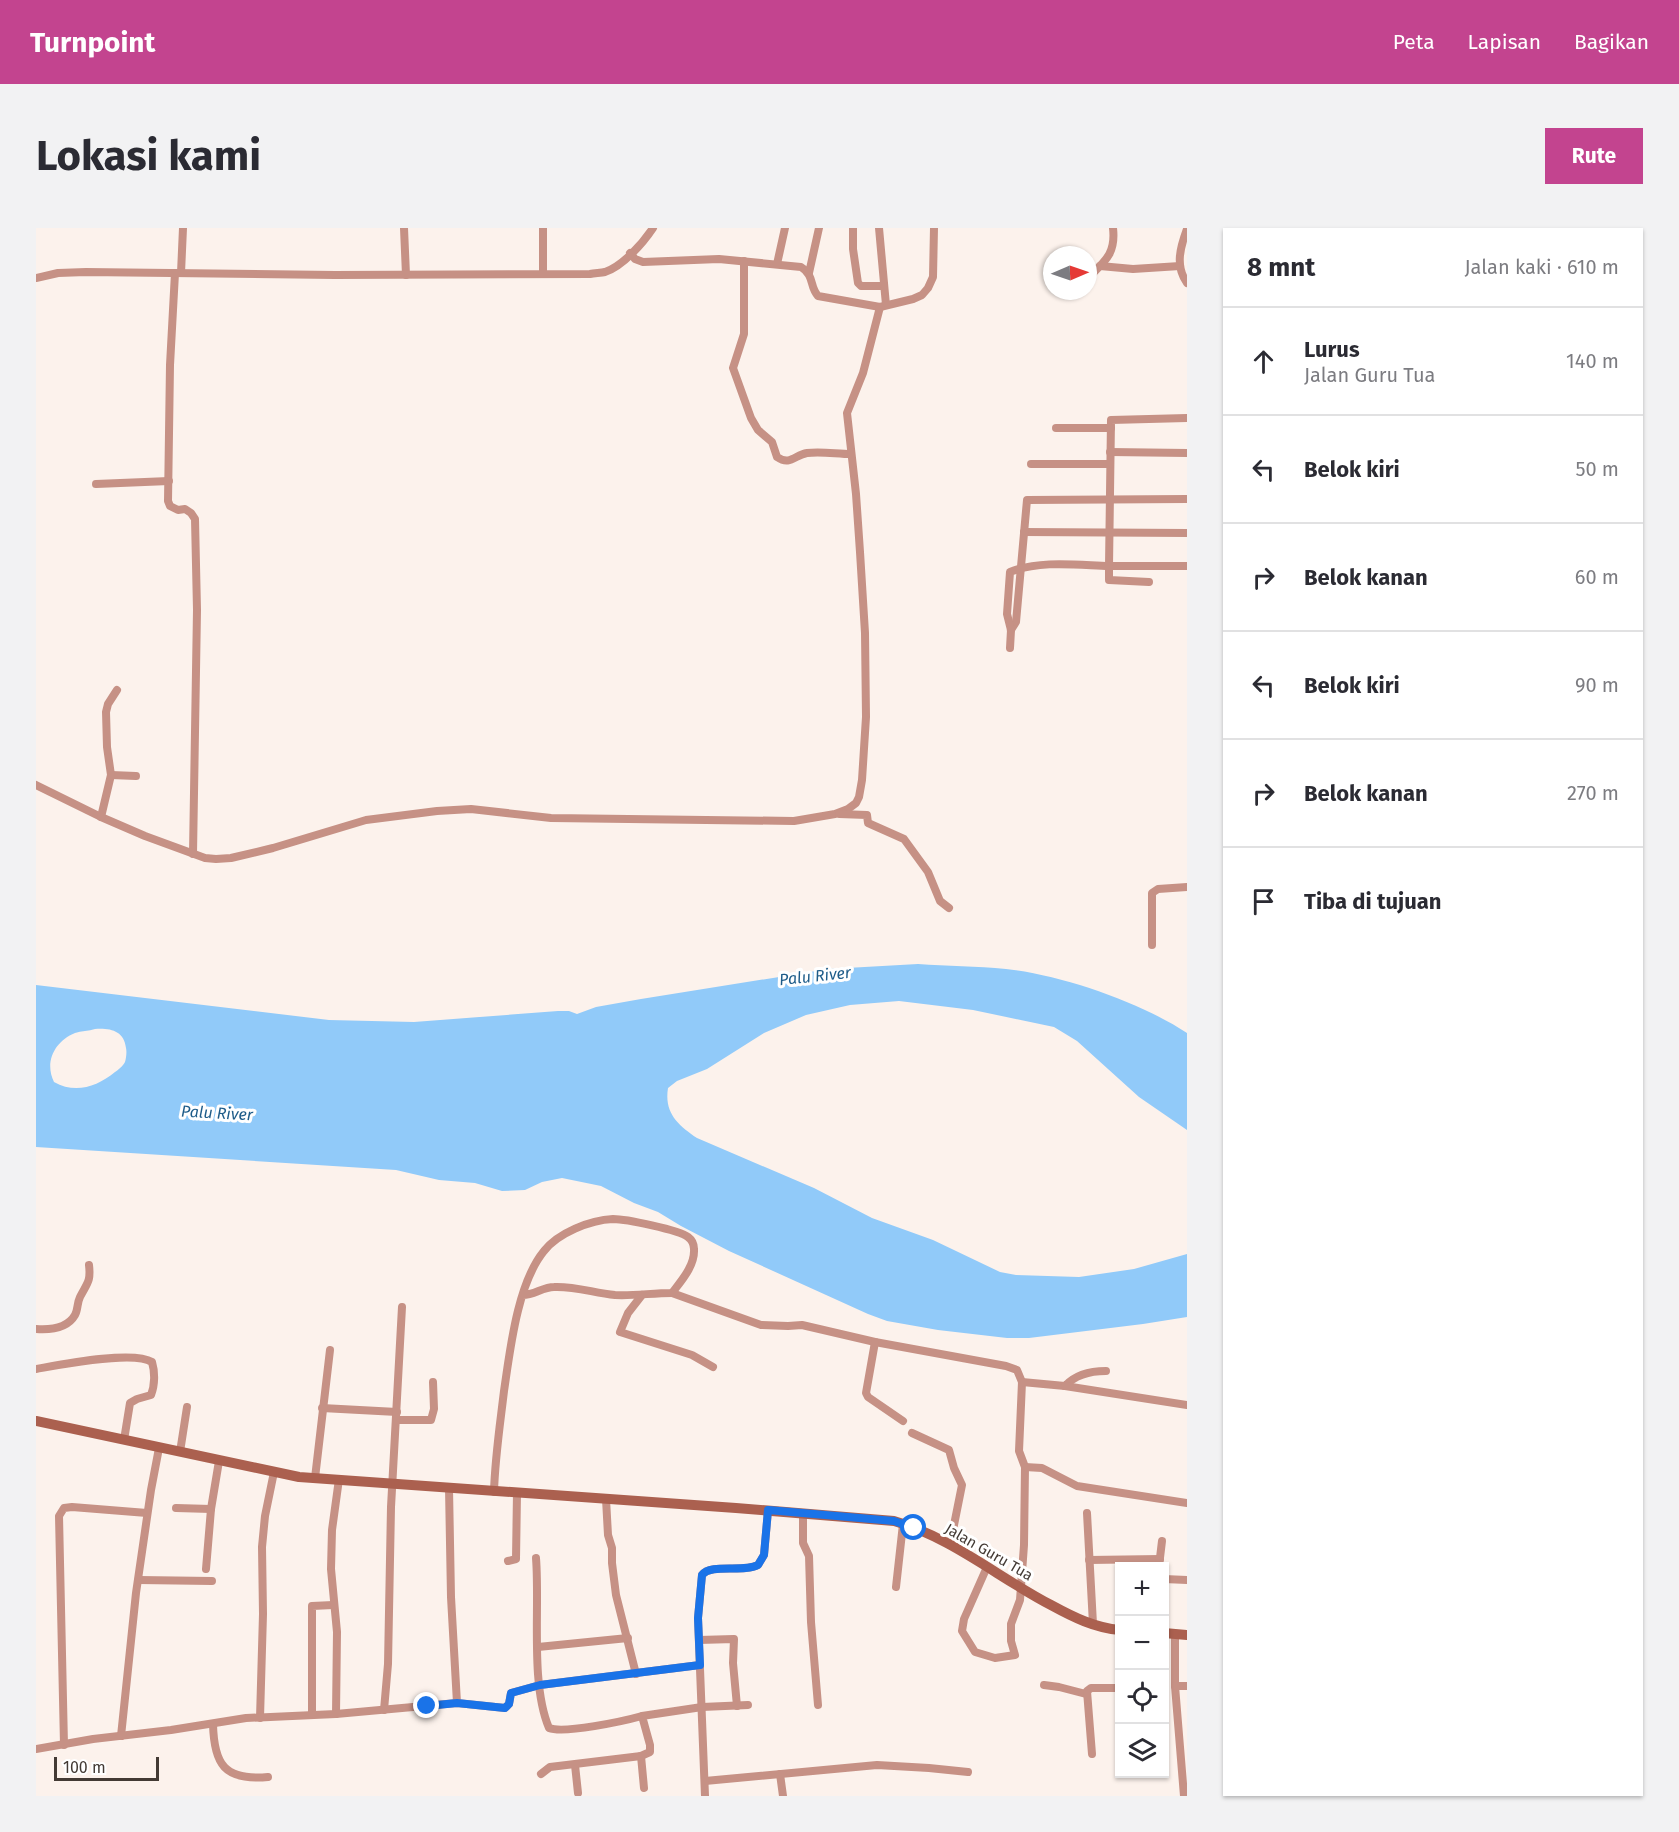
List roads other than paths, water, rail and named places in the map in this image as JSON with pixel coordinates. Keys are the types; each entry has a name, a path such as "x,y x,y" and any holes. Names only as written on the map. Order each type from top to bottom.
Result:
{"main road":[{"name":"Jalan Guru Tua","path":"36,1421 219,1461 315,1478 894,1521 950,1545 1075,1618 1115,1629"}],"street":[{"path":"183,228 170,365 168,501 170,506 178,510 185,509 195,519 193,854"},
{"path":"404,228 406,274"},
{"path":"543,228 543,274"},
{"path":"36,278 58,273 86,272 406,274 605,272 620,263 653,228"},
{"path":"777,264 785,228"},
{"path":"819,228 809,273 818,296 883,306 913,299 922,295 928,288 934,269 934,228"},
{"path":"853,228 853,249 858,283 861,286 884,286"},
{"path":"835,814 856,803 862,780 866,717 864,621 856,494 847,413 862,373 874,323 883,306 884,286 879,228"},
{"path":"1097,269 1113,248 1113,228"},
{"path":"1187,229 1179,254 1180,266 1187,283"},
{"path":"630,253 635,259 643,262 708,259 744,261 801,267 809,273"},
{"path":"744,261 744,334 733,368 751,418 758,430 772,442 777,457 782,460 791,461 808,453 851,454"},
{"path":"1100,266 1132,269 1180,266"},
{"path":"1149,582 1109,580 1111,420 1187,418"},
{"path":"1056,428 1111,428"},
{"path":"1110,452 1187,453"},
{"path":"1031,464 1110,463"},
{"path":"96,484 169,481"},
{"path":"1022,567 1027,500 1187,499"},
{"path":"1024,532 1187,533"},
{"path":"1010,648 1011,630 1007,614 1010,572 1022,567 1066,565 1187,566"},
{"path":"100,817 111,775 106,712 117,690"},
{"path":"111,775 136,776"},
{"path":"36,785 100,817 205,858 231,858 366,820 437,811 471,809 551,818 671,820 794,820 835,814 867,815 868,823 904,839 928,872 936,895 949,908"},
{"path":"1152,945 1152,893 1158,889 1187,887"},
{"path":"494,1492 496,1440 511,1345 523,1295 537,1262 551,1244 568,1233 589,1224 613,1219 653,1226 690,1238 694,1249 693,1256 688,1271 672,1293"},
{"path":"36,1329 48,1330 62,1327 75,1317 79,1300 89,1282 89,1266"},
{"path":"523,1295 554,1287 579,1288 614,1294 672,1293 761,1324 802,1325 1017,1370 1022,1382 1019,1451 1025,1467 1020,1600 1011,1623 1011,1641 1015,1655 995,1658 975,1652 968,1644 962,1630 964,1619 987,1567"},
{"path":"642,1295 628,1313 620,1332 692,1355 713,1367"},
{"path":"384,1710 388,1664 393,1483 402,1307"},
{"path":"875,1342 866,1393 868,1397 903,1421"},
{"path":"315,1478 330,1350"},
{"path":"36,1369 77,1361 139,1358 152,1362 153,1390 151,1395 130,1403 124,1440"},
{"path":"1065,1386 1090,1371 1106,1371"},
{"path":"322,1408 431,1420 434,1409 433,1382"},
{"path":"1022,1382 1187,1404"},
{"path":"180,1452 188,1407"},
{"path":"912,1433 949,1450 961,1482 962,1493 950,1545"},
{"path":"121,1736 147,1513 159,1448"},
{"path":"206,1569 219,1461"},
{"path":"1025,1467 1042,1468 1077,1486 1187,1503 1187,1497"},
{"path":"260,1718 262,1547 265,1516 274,1472"},
{"path":"336,1714 337,1632 333,1605 332,1530 339,1479"},
{"path":"450,1488 451,1585 457,1703"},
{"path":"508,1561 516,1558 517,1493"},
{"path":"606,1499 616,1595 636,1674"},
{"path":"64,1745 58,1516 64,1508 72,1507 147,1513"},
{"path":"176,1508 212,1509"},
{"path":"705,1796 699,1586 702,1575 709,1570 746,1569 758,1565 764,1555 768,1510"},
{"path":"1087,1513 1093,1624"},
{"path":"803,1514 803,1543 809,1556 811,1622 818,1705"},
{"path":"896,1587 903,1524"},
{"path":"1160,1562 1162,1541"},
{"path":"536,1558 540,1685 543,1713 551,1729 593,1726 702,1707 748,1705"},
{"path":"1089,1560 1136,1562"},
{"path":"1169,1579 1187,1580"},
{"path":"139,1580 212,1581"},
{"path":"312,1714 312,1606 314,1604 333,1605"},
{"path":"1176,1634 1175,1686 1185,1795"},
{"path":"538,1647 628,1638"},
{"path":"699,1640 734,1639 733,1663 737,1706"},
{"path":"36,1749 232,1720 336,1714 457,1703 505,1708 509,1704 511,1693 540,1685 700,1665"},
{"path":"1044,1685 1086,1694"},
{"path":"1175,1686 1187,1686"},
{"path":"1092,1754 1086,1694 1091,1688 1115,1688"},
{"path":"542,1774 550,1767 608,1764 650,1752 642,1716"},
{"path":"213,1724 214,1749 222,1764 240,1777 268,1777"},
{"path":"641,1756 644,1788"},
{"path":"575,1765 578,1793"},
{"path":"705,1781 894,1765 968,1772"},
{"path":"780,1774 783,1796"}],"water":[{"name":"Palu River","path":"918,964 1006,969 1075,984 1147,1011 1187,1033 1187,1130 1139,1097 1077,1041 1054,1027 973,1010 899,1001 850,1005 806,1015 764,1033 707,1069 677,1081 668,1088 667,1097 670,1111 678,1123 697,1138 814,1188 872,1218 933,1240 1000,1272 1016,1275 1079,1277 1134,1269 1187,1254 1187,1317 1029,1338 1007,1338 938,1330 887,1321 868,1314 729,1251 658,1212 601,1186 562,1178 542,1182 525,1190 502,1191 475,1183 439,1180 396,1170 36,1147 36,985 329,1020 414,1022 558,1011 577,1014 596,1007 829,969","holes":["101,1029 116,1032 123,1038 126,1051 123,1065 101,1082 86,1087 70,1088 54,1082 50,1067 51,1060 62,1041 75,1033"]}]}
